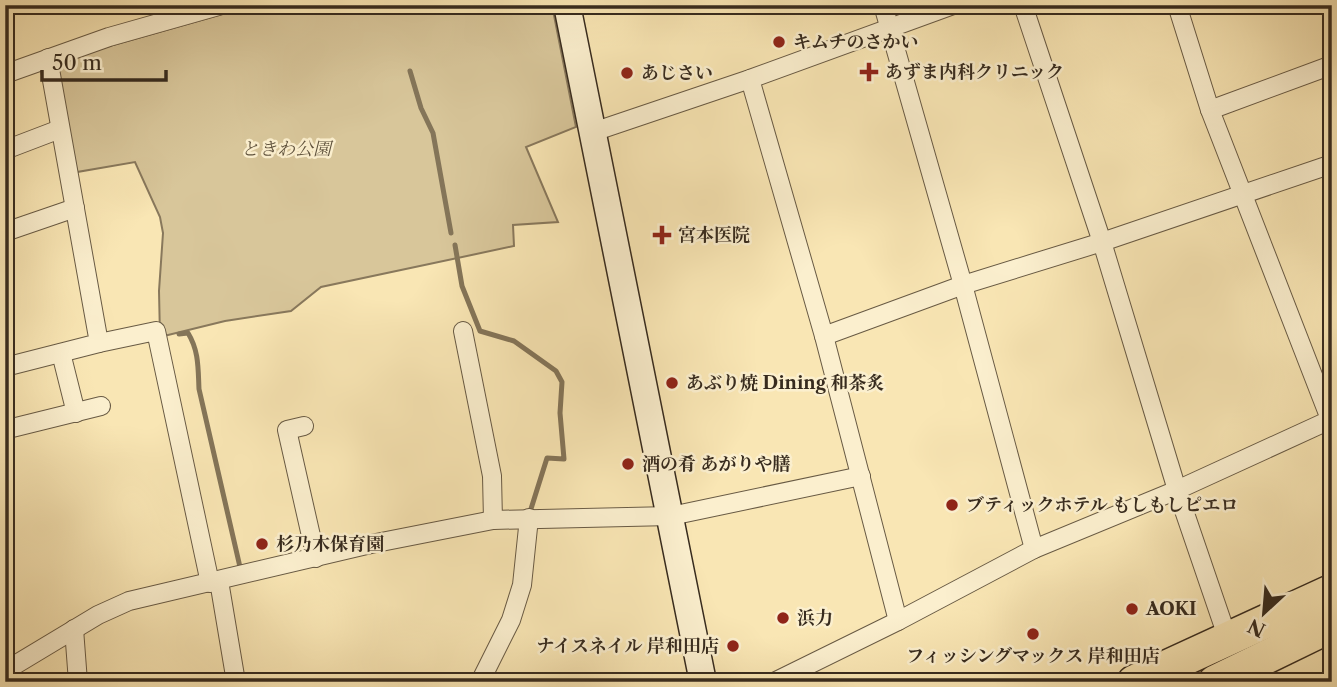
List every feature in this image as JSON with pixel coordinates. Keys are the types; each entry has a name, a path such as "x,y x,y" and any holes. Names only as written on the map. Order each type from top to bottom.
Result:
{"highway":[{"path":"1134,682 1332,591"},
{"path":"1232,678 1332,625"}],"street":[{"path":"5,74 109,37 222,5"},
{"path":"567,5 704,682"},
{"path":"883,5 963,285 1034,549"},
{"path":"593,132 750,79 953,5"},
{"path":"1023,5 1102,242 1177,489 1228,639 1232,678"},
{"path":"774,682 898,621 1034,549 1177,489 1331,419 1210,110 1177,5"},
{"path":"48,58 99,343"},
{"path":"1210,110 1332,65"},
{"path":"750,79 824,335 898,621"},
{"path":"5,149 60,129"},
{"path":"824,335 963,285 1102,242 1332,164"},
{"path":"5,232 75,208"},
{"path":"5,367 156,331 236,682"},
{"path":"463,331 492,476 493,520"},
{"path":"61,353 76,413"},
{"path":"20,421 76,413 101,406"},
{"path":"304,426 286,430 316,558"},
{"path":"5,671 75,629 129,601 316,558 493,520 671,516 861,476"},
{"path":"480,682 511,620 522,585 529,518"},
{"path":"75,629 78,682"}],"green space":[{"name":"ときわ公園","path":"254,5 552,5 576,127 526,147 558,222 513,225 514,246 321,287 291,311 225,321 160,337 159,291 163,233 160,217 135,162 77,172 57,69 64,59"}],"waterway":[{"path":"410,71 421,108 433,133 451,233"},
{"path":"455,245 462,286 480,331 514,341 556,371 562,382 560,413 564,459 547,458 530,512"},
{"path":"179,334 188,333 196,353 199,389 240,567"}],"place":[{"name":"キムチのさかい","path":"779,42"},
{"name":"あずま内科クリニック","path":"869,72"},
{"name":"あじさい","path":"627,73"},
{"name":"宮本医院","path":"662,235"},
{"name":"あぶり焼 Dining 和茶炙","path":"672,383"},
{"name":"酒の肴 あがりや膳","path":"628,464"},
{"name":"ブティックホテル もしもしピエロ","path":"952,505"},
{"name":"杉乃木保育園","path":"262,544"},
{"name":"AOKI","path":"1132,609"},
{"name":"浜力","path":"783,618"},
{"name":"フィッシングマックス 岸和田店","path":"1033,634"},
{"name":"ナイスネイル 岸和田店","path":"733,646"}]}
